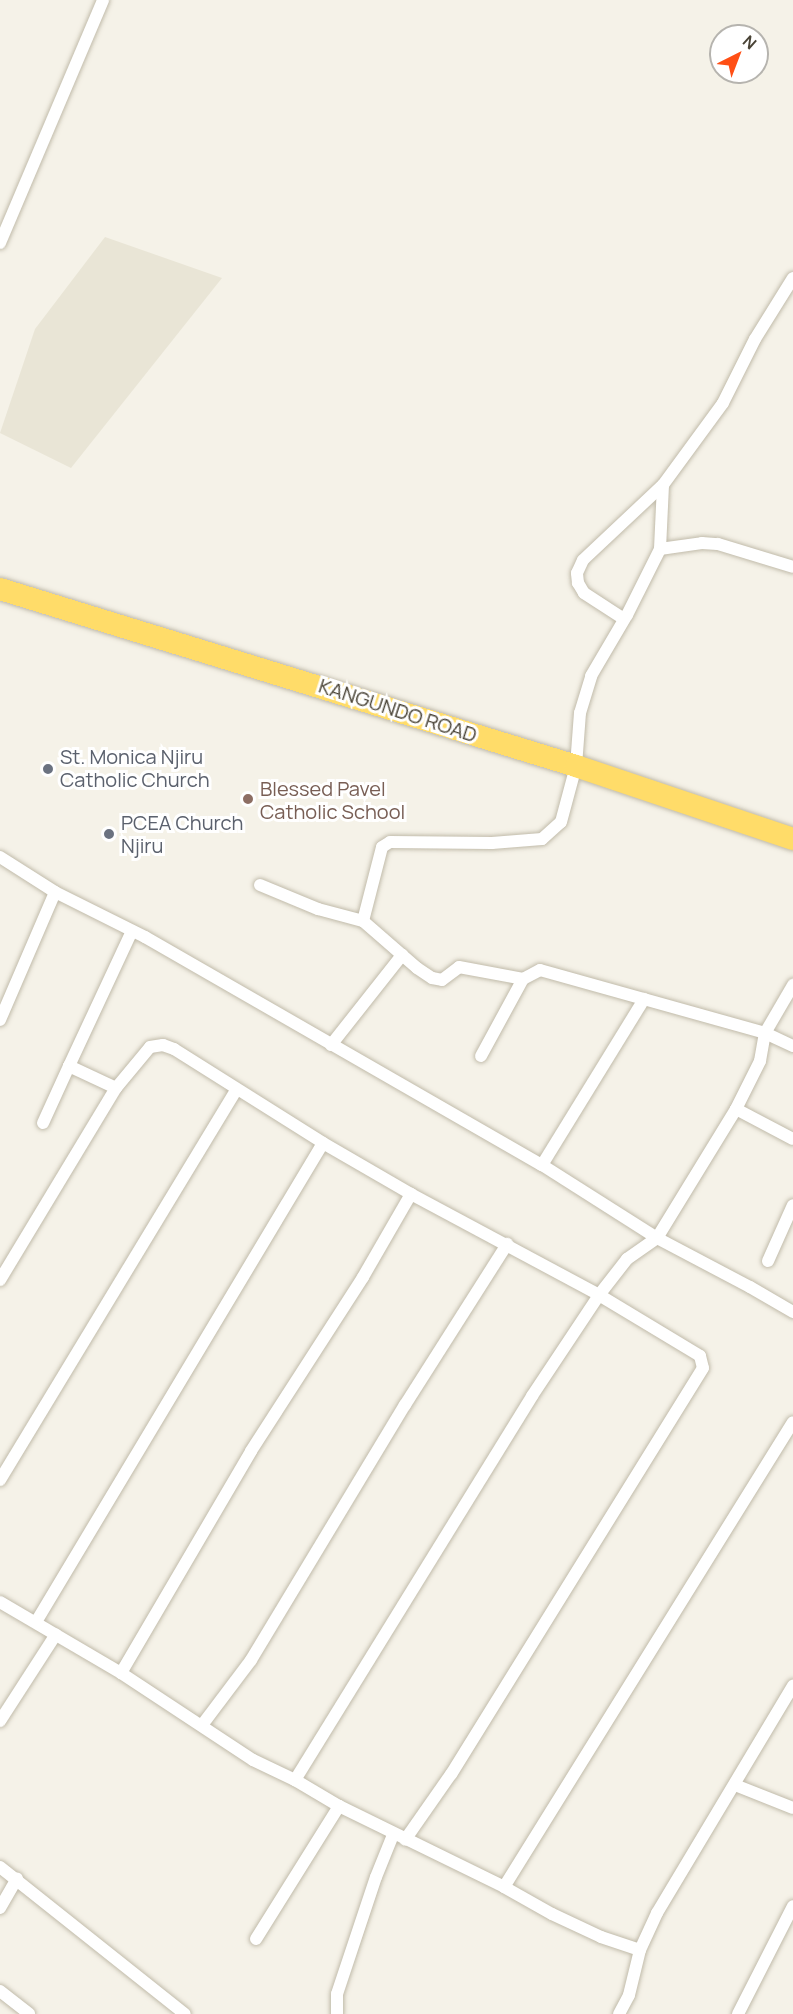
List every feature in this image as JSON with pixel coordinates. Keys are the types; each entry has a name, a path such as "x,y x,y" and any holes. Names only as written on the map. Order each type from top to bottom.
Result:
{"highway":[{"name":"KANGUNDO ROAD","path":"0,589 576,766 793,839"}],"street":[{"path":"0,243 103,0"},
{"path":"624,619 584,593 578,583 577,573 583,560 663,485 723,403 755,339 793,278"},
{"path":"363,921 382,847 390,842 404,840 492,843 542,839 561,822 576,766 580,713 591,676 660,549 663,485"},
{"path":"660,549 702,543 718,544 793,567"},
{"path":"0,857 55,892 132,931 542,1165 657,1238 793,1312"},
{"path":"260,885 318,909 363,921 432,978 442,980 459,967 523,978 540,970 765,1033 793,1046"},
{"path":"0,1020 55,892"},
{"path":"43,1123 132,931"},
{"path":"331,1045 402,955"},
{"path":"481,1056 523,978"},
{"path":"295,1780 532,1396 599,1295 627,1259 657,1238 736,1109 760,1060 765,1033 793,985"},
{"path":"542,1165 644,999"},
{"path":"0,1280 116,1088 150,1047 163,1045 174,1049 236,1090 411,1194 599,1295 700,1356 703,1368 451,1774 399,1837 376,1877 337,1994 338,2014"},
{"path":"69,1066 116,1088"},
{"path":"0,1480 236,1090"},
{"path":"736,1109 793,1139"},
{"path":"36,1622 323,1143"},
{"path":"121,1672 251,1451 363,1277 411,1194"},
{"path":"768,1261 793,1205"},
{"path":"202,1725 251,1660 405,1405 507,1244"},
{"path":"504,1887 793,1422"},
{"path":"0,1602 121,1672 252,1760 295,1780 399,1837 601,1937 640,1950"},
{"path":"0,1721 56,1634"},
{"path":"619,2014 629,1995 640,1950 657,1913 793,1686"},
{"path":"735,1785 793,1808"},
{"path":"256,1939 339,1806"},
{"path":"0,1867 185,2014"},
{"path":"0,1908 17,1879"},
{"path":"738,2014 793,1906"},
{"path":"0,1991 29,2014"}],"shaded area":[{"path":"105,237 222,278 71,468 0,433 35,329"}],"place":[{"name":"St. Monica Njiru Catholic Church","path":"48,769"},
{"name":"Blessed Pavel Catholic School","path":"248,799"},
{"name":"PCEA Church Njiru","path":"109,834"}]}
